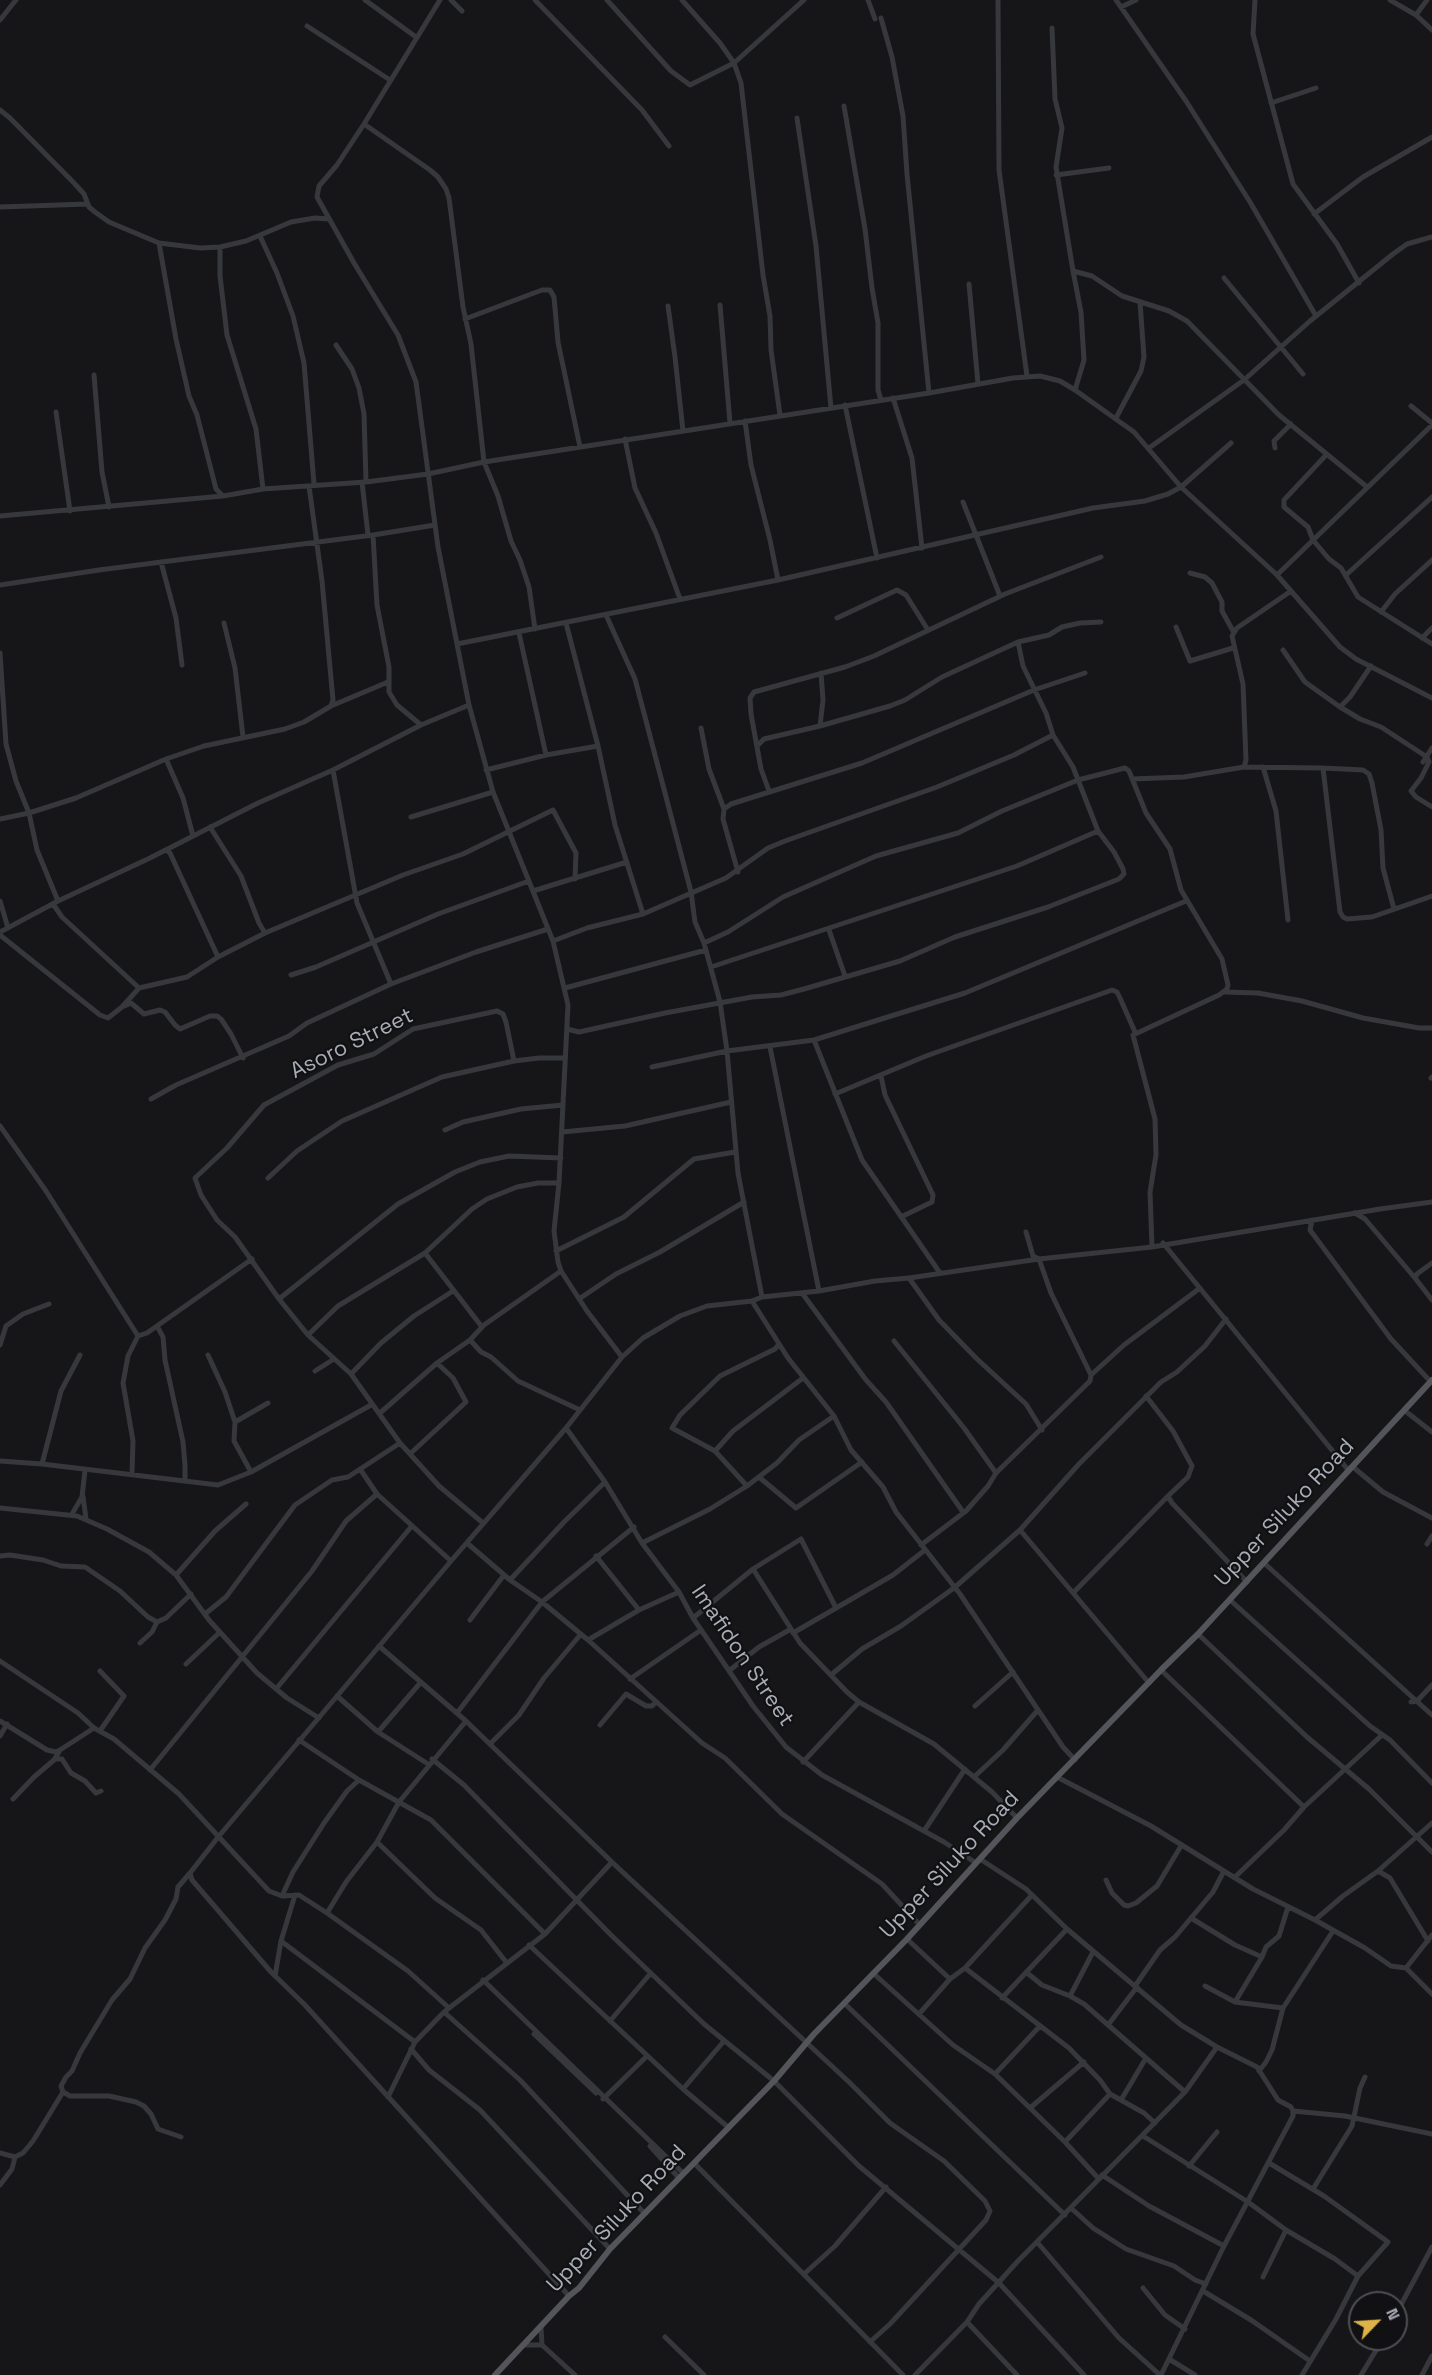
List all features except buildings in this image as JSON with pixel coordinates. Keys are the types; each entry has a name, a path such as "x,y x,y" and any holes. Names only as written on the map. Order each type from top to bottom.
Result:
{"main road":[{"name":"Upper Siluko Road","path":"495,2375 579,2288 610,2249 729,2128 806,2042 907,1939 1017,1818 1247,1582 1431,1381"}],"street":[{"path":"0,20 16,0"},
{"path":"365,0 416,37"},
{"path":"440,0 364,124 317,191 317,196 408,356 419,398 435,525 469,705 493,792 553,941 568,1005 561,1158 555,1210 556,1251 561,1271 622,1357"},
{"path":"451,0 462,11"},
{"path":"535,0 642,110 669,146"},
{"path":"607,0 671,71 690,85 734,63 804,0"},
{"path":"682,0 720,43 734,63 741,83 780,415"},
{"path":"868,0 878,18 892,57 903,116 929,393"},
{"path":"998,0 999,170 1027,376"},
{"path":"1116,0 1186,101 1250,202 1316,316"},
{"path":"1121,7 1136,0"},
{"path":"1255,0 1253,34 1293,184 1337,244 1359,283"},
{"path":"1390,0 1416,15 1432,30"},
{"path":"1416,15 1426,0"},
{"path":"307,26 390,80"},
{"path":"1052,28 1055,99 1062,128 1055,162 1056,175 1081,312 1084,360 1075,390"},
{"path":"1271,102 1316,88"},
{"path":"844,106 878,323 878,390 881,400"},
{"path":"0,110 74,183 84,194 88,204 109,222 159,243 200,248 220,247 260,236 291,222 315,218 329,219"},
{"path":"797,118 816,246 831,408"},
{"path":"364,124 430,170 446,189 465,319 471,344 484,462 529,587 535,629"},
{"path":"1314,214 1363,177 1432,137"},
{"path":"1056,175 1109,168"},
{"path":"0,207 88,204"},
{"path":"260,236 277,273 292,316 304,363 311,485 333,700 331,706"},
{"path":"1149,448 1244,380 1316,316 1407,244 1432,237"},
{"path":"159,243 174,329 189,396 197,415 216,489 223,496"},
{"path":"220,247 220,276 227,335 256,429 263,489"},
{"path":"1073,271 1092,276 1122,296 1169,311 1187,321 1244,380 1291,424 1367,487"},
{"path":"1224,278 1303,374"},
{"path":"969,285 978,384"},
{"path":"465,319 542,290 550,290 554,297 558,342 580,447"},
{"path":"1116,418 1141,371 1144,357 1140,302"},
{"path":"720,305 730,423"},
{"path":"668,306 683,432"},
{"path":"336,345 352,369 360,388 364,414 364,482 377,605 389,667 387,682 389,692 397,705 421,724"},
{"path":"94,375 102,472 109,507"},
{"path":"0,516 223,496 263,489 364,482 428,474 484,462 1027,376 1051,379 1075,390 1116,418 1149,448 1181,487 1277,575 1340,647 1431,697"},
{"path":"893,398 912,458 922,548"},
{"path":"845,405 877,558"},
{"path":"1277,575 1432,424 1411,406"},
{"path":"56,412 70,511"},
{"path":"745,420 751,465 778,580"},
{"path":"1275,448 1274,441 1291,424"},
{"path":"625,439 634,488 656,533 680,599"},
{"path":"457,644 778,580 1093,508 1145,501 1168,494 1181,487 1231,443"},
{"path":"1327,454 1284,500 1286,511 1308,527 1313,540 1346,575 1358,597 1432,644"},
{"path":"1346,575 1432,497"},
{"path":"963,502 1000,596"},
{"path":"0,585 435,525"},
{"path":"769,791 761,769 750,704 751,695 754,692 845,667 1000,596 1101,557"},
{"path":"1381,612 1395,594 1432,560"},
{"path":"161,562 176,618 182,665"},
{"path":"1190,573 1205,577 1212,583 1222,602 1222,611 1233,631 1233,648 1243,684 1246,760 1244,766"},
{"path":"837,618 897,590 906,595 928,630"},
{"path":"1233,631 1291,591"},
{"path":"606,615 635,679 691,892 695,922 704,943 720,1002 727,1051 735,1152 762,1297"},
{"path":"757,747 764,739 820,726 905,700 942,676 1018,642 1049,635 1062,627 1101,622"},
{"path":"224,623 235,668 243,737"},
{"path":"566,623 598,746 615,825 643,914"},
{"path":"1176,627 1190,661 1233,648"},
{"path":"1422,638 1432,628"},
{"path":"519,633 546,755"},
{"path":"567,1029 579,1032 752,996 781,995 900,961 939,943 1048,907 1119,879 1124,874 1121,863 1098,831 1069,760 1053,735 1046,713 1023,666 1018,642"},
{"path":"1283,650 1305,682 1360,719 1381,727 1429,762 1412,791 1416,797 1432,807"},
{"path":"0,653 6,744 16,781 29,813 37,850 62,917 139,988"},
{"path":"1340,707 1350,697 1371,666"},
{"path":"820,726 823,700 821,673"},
{"path":"724,809 739,800 862,763 1034,690 1084,673"},
{"path":"0,819 29,813 76,798 166,759 204,746 285,729 387,682"},
{"path":"469,705 421,724 333,770 258,802 56,902 0,933 100,1016 108,1018 122,1007 139,988 187,977 218,957 265,933 403,875 463,854 554,810 576,853 575,879"},
{"path":"701,728 709,769 724,809 723,819 738,872"},
{"path":"553,941 587,928 643,914 738,872 768,848 785,840 937,787 1014,755 1053,735"},
{"path":"486,770 546,755 598,746"},
{"path":"1425,759 1432,748"},
{"path":"166,759 183,798 193,836"},
{"path":"1132,779 1152,776 1184,777 1244,766 1363,770 1368,774 1372,783 1381,830 1383,868 1394,909"},
{"path":"1263,767 1276,811 1287,920"},
{"path":"704,943 728,932 795,891 876,856 958,833 1002,811 1078,780 1123,768 1129,771 1146,813 1170,849 1180,890 1222,959 1228,984 1224,992"},
{"path":"1323,768 1340,912 1347,919 1372,917 1432,896"},
{"path":"333,770 361,912 391,984"},
{"path":"411,817 493,792"},
{"path":"210,827 241,876 265,933"},
{"path":"711,967 829,930 1017,866 1098,831"},
{"path":"166,849 170,853 218,957"},
{"path":"533,891 627,862"},
{"path":"291,975 316,967 438,914 529,881"},
{"path":"0,900 8,928"},
{"path":"652,1067 727,1051 814,1040 965,993 1186,901"},
{"path":"151,1099 176,1085 290,1036 307,1023 391,984 476,952 548,929"},
{"path":"829,930 845,976"},
{"path":"565,988 706,950"},
{"path":"835,1094 926,1056 1112,990 1117,992 1135,1032 1133,1040 1155,1119 1156,1155 1150,1192 1152,1247"},
{"path":"1135,1032 1175,1017 1224,992 1258,993 1302,1001 1363,1018 1419,1028 1432,1028"},
{"path":"122,1007 131,1003 144,1014 160,1010 165,1012 180,1029 210,1016 217,1016 231,1034 243,1058"},
{"name":"Asoro Street","path":"252,1259 217,1220 201,1195 195,1178 227,1148 264,1105 338,1065 374,1054 412,1029 497,1011 503,1014 514,1061"},
{"path":"814,1040 862,1160 940,1273"},
{"path":"770,1047 819,1291"},
{"path":"268,1178 297,1151 342,1121 442,1077 514,1061 565,1058"},
{"path":"881,1076 885,1095 933,1195 932,1202 901,1218"},
{"path":"562,1132 625,1126 731,1102"},
{"path":"445,1130 463,1122 521,1109 563,1105"},
{"path":"0,1126 46,1191 138,1336"},
{"path":"556,1251 624,1217 694,1159 735,1152"},
{"path":"279,1299 398,1204 455,1172 480,1162 509,1156 561,1158"},
{"path":"308,1335 338,1306 425,1253 487,1198 517,1187 538,1183 559,1183"},
{"path":"579,1299 616,1274 660,1252 744,1202"},
{"path":"181,2137 158,2129 152,2114 136,2102 109,2096 70,2096 63,2092 61,2086 72,2071 80,2053 112,2000 130,1980 145,1948 165,1920 176,1899 178,1887 299,1740 566,1428 622,1357 643,1338 680,1316 707,1306 1039,1259 1152,1247 1163,1243 1432,1202"},
{"path":"1355,1213 1365,1219 1432,1300"},
{"path":"1312,1220 1310,1230 1390,1339 1431,1381"},
{"path":"730,1670 759,1647 892,1575 963,1512 1023,1445 1042,1430 1090,1382 1091,1375 1055,1301 1039,1259 1033,1256 1026,1232"},
{"path":"1163,1243 1351,1469 1383,1492 1432,1518"},
{"path":"425,1253 482,1327"},
{"path":"132,1474 131,1421 123,1383 128,1356 138,1336 252,1259 279,1299 308,1335 351,1374 400,1443 440,1486 483,1523"},
{"path":"1415,1278 1432,1263"},
{"path":"380,1413 437,1363 470,1340 482,1327 561,1271"},
{"path":"909,1278 939,1320 1026,1404 1042,1430"},
{"path":"1091,1375 1124,1345 1200,1288"},
{"path":"351,1374 381,1343 406,1322 453,1291"},
{"path":"802,1293 866,1380 886,1402 963,1512"},
{"path":"752,1301 803,1378 834,1416 851,1450 883,1487 896,1512 954,1588 1075,1760"},
{"path":"0,1345 6,1326 22,1314 49,1304"},
{"path":"831,1675 862,1649 901,1626 954,1588 1020,1530 1079,1464 1146,1396 1161,1382 1178,1372 1205,1346 1226,1319"},
{"path":"156,1326 162,1337 183,1442 185,1482"},
{"path":"470,1340 481,1352 491,1357 518,1381 580,1410"},
{"path":"894,1341 964,1428 996,1473"},
{"path":"747,1486 715,1451 672,1428 673,1424 720,1376 775,1349 779,1344"},
{"path":"42,1464 61,1391 80,1355"},
{"path":"208,1355 225,1392 235,1422 234,1441 251,1472"},
{"path":"315,1371 334,1359"},
{"path":"411,1453 466,1402 453,1378 437,1363"},
{"path":"715,1451 733,1431 803,1378"},
{"path":"1073,1593 1188,1476 1192,1466 1173,1431 1146,1396"},
{"path":"235,1422 268,1403"},
{"path":"0,1461 218,1485 251,1472 371,1405"},
{"path":"1404,1410 1432,1432"},
{"path":"642,1543 710,1509 747,1486 799,1440 834,1416"},
{"name":"Imafidon Street","path":"566,1428 605,1482 642,1543 679,1592 693,1618 759,1715 786,1747 822,1775 1012,1878 1093,1952 1181,2025 1217,2047 1252,2064 1259,2071"},
{"path":"205,1614 226,1597 295,1505 332,1480 348,1477 400,1443"},
{"path":"759,1477 796,1508 862,1462"},
{"path":"360,1469 377,1494 451,1561"},
{"path":"85,1470 83,1494 86,1519"},
{"path":"510,1580 564,1521 605,1482"},
{"path":"72,1514 78,1508 83,1494"},
{"path":"150,1770 312,1571 346,1521 377,1494"},
{"path":"1168,1496 1247,1582"},
{"path":"176,1575 215,1532 246,1504"},
{"path":"0,1508 72,1514 149,1552 176,1575 205,1614 257,1673 319,1718"},
{"path":"276,1689 411,1527"},
{"path":"458,1713 542,1602 634,1527"},
{"path":"1020,1530 1149,1683"},
{"path":"693,1618 753,1569 801,1539 835,1606"},
{"path":"467,1543 510,1580 542,1602 588,1640 702,1743 725,1758 782,1814 882,1884 919,1924"},
{"path":"0,1556 10,1555 43,1560 61,1566 85,1568 120,1591 148,1617 157,1622"},
{"path":"596,1556 639,1610"},
{"path":"1264,1563 1414,1702 1432,1715"},
{"path":"753,1569 792,1631 831,1675 860,1702 915,1732 965,1769 1017,1818"},
{"path":"470,1620 504,1575"},
{"path":"588,1640 639,1610 679,1592"},
{"path":"140,1643 152,1632 157,1622 166,1618 191,1594"},
{"path":"1230,1600 1370,1726 1390,1740 1432,1783"},
{"path":"630,1679 701,1630"},
{"path":"186,1664 220,1632"},
{"path":"490,1744 519,1715 544,1678 581,1634"},
{"path":"1198,1634 1344,1770 1369,1789 1432,1852"},
{"path":"379,1646 466,1720 612,1862 890,2123 944,2161 985,2201 990,2211 989,2215 890,2324 870,2342"},
{"path":"0,1661 78,1713 97,1729 114,1738 179,1794 269,1891 282,1896 295,1895 308,1899 408,1971 520,2080 645,2214"},
{"path":"1161,1670 1304,1807"},
{"path":"0,1721 47,1750 56,1752 60,1750 97,1729 124,1696 100,1671"},
{"path":"975,1706 1012,1672"},
{"path":"378,1732 421,1682"},
{"path":"1414,1702 1432,1685"},
{"path":"600,1725 626,1694 646,1706 652,1706 656,1702"},
{"path":"338,1696 378,1732 428,1764"},
{"path":"803,1762 860,1702"},
{"path":"974,1777 1003,1750 1038,1710"},
{"path":"327,1912 346,1882 377,1842 399,1803 432,1759 466,1720"},
{"path":"0,1736 7,1724"},
{"path":"1235,1877 1284,1830 1304,1807 1382,1735"},
{"path":"299,1740 359,1780 431,1820 545,1934"},
{"path":"13,1799 55,1759 60,1750"},
{"path":"55,1759 62,1759 71,1773 85,1781 96,1793 101,1791"},
{"path":"432,1759 464,1785 537,1862 578,1899 650,1974 724,2041 774,2080 859,2166 999,2283 1084,2375"},
{"path":"924,1831 965,1769"},
{"path":"1057,1777 1151,1826 1224,1871 1365,1948 1391,1966 1406,1968 1432,1994"},
{"path":"282,1896 293,1872 324,1823 347,1791 359,1780"},
{"path":"1315,1920 1378,1871 1432,1823"},
{"path":"377,1842 435,1898 481,1930 506,1962"},
{"path":"1106,1880 1112,1893 1124,1905 1136,1903 1157,1886 1181,1846"},
{"path":"388,2097 415,2042 447,2010 483,1980 545,1934 612,1862"},
{"path":"1107,2025 1160,1950 1213,1892 1224,1871"},
{"path":"1378,1871 1390,1878 1430,1938 1406,1968"},
{"path":"190,1873 192,1880 275,1976 569,2296"},
{"path":"275,1976 281,1941 295,1895"},
{"path":"919,2014 1032,1895"},
{"path":"1235,2002 1266,1947 1279,1936 1288,1907"},
{"path":"1191,1918 1262,1957"},
{"path":"1002,1998 1067,1929"},
{"path":"1037,2242 1119,2338 1160,2375 1185,2329 1224,2246 1293,2116 1291,2107 1278,2100 1259,2071 1272,2050 1283,2008 1333,1931"},
{"path":"907,1939 950,1979"},
{"path":"281,1941 415,2042"},
{"path":"529,1945 648,2057 729,2128"},
{"path":"1070,1996 1093,1952"},
{"path":"965,1968 1084,2062 1110,2094 1144,2113 1155,2123"},
{"path":"1026,1972 1042,1985 1084,2004 1185,2092"},
{"path":"873,1973 952,2045 995,2074 1100,2177 1224,2246"},
{"path":"610,2021 650,1974"},
{"path":"483,1980 681,2176"},
{"path":"1205,1986 1235,2002 1283,2008"},
{"path":"844,2003 1065,2215"},
{"path":"995,2074 1040,2026"},
{"path":"534,2034 605,2099"},
{"path":"683,2089 724,2041"},
{"path":"915,2375 1037,2242 1185,2092 1217,2047"},
{"path":"411,2049 429,2070 480,2110 610,2249"},
{"path":"605,2099 648,2057"},
{"path":"1121,2100 1146,2058"},
{"path":"1030,2108 1084,2062"},
{"path":"1313,2189 1352,2126 1360,2088 1365,2077"},
{"path":"0,2185 12,2169 15,2157 33,2141 63,2092"},
{"path":"1065,2142 1110,2094"},
{"path":"1293,2111 1353,2118 1432,2134"},
{"path":"1189,2166 1217,2132"},
{"path":"1143,2136 1248,2202 1286,2230 1335,2259 1358,2276"},
{"path":"0,2153 15,2157"},
{"path":"694,2163 903,2375"},
{"path":"1269,2163 1313,2189 1388,2242 1358,2276 1336,2319 1302,2375"},
{"path":"804,2274 835,2246 886,2187"},
{"path":"1071,2208 1093,2228 1126,2249 1174,2266 1195,2280 1206,2284"},
{"path":"1263,2277 1286,2230"},
{"path":"1408,2292 1432,2247"},
{"path":"1143,2288 1165,2315 1185,2329"},
{"path":"1203,2291 1251,2320 1310,2361"},
{"path":"966,2322 1017,2375"},
{"path":"541,2327 542,2344 575,2375"},
{"path":"665,2337 704,2375"},
{"path":"524,2345 542,2344"},
{"path":"1361,2375 1376,2351"},
{"path":"1422,2375 1432,2356"},
{"path":"1169,2359 1195,2375"}]}
